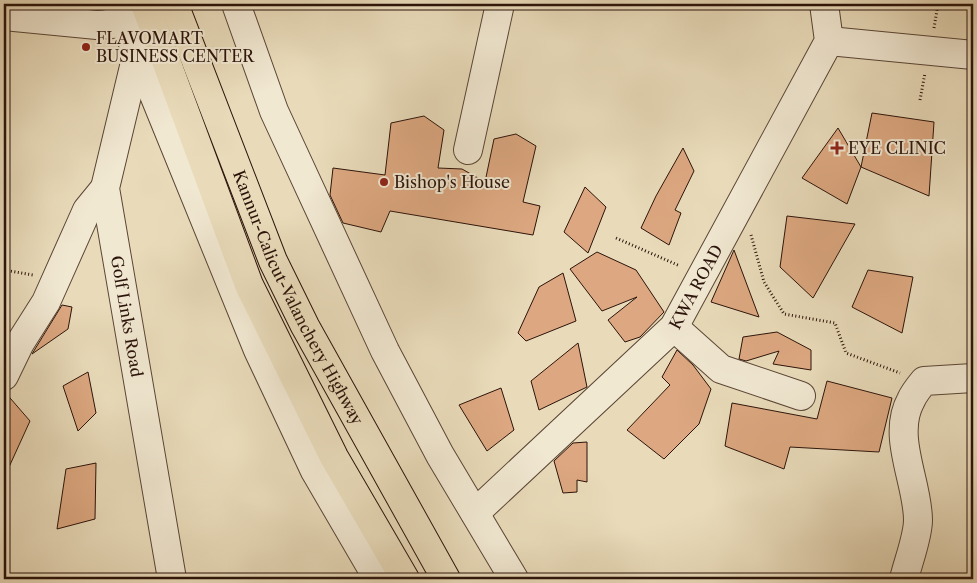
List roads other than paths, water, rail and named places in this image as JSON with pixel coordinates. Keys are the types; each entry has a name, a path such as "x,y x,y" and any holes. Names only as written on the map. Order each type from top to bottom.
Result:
{"highway":[{"name":"Kannur-Calicut-Valanchery Highway","path":"145,4 249,285 334,457 405,579"},
{"name":"Kannur-Calicut-Valanchery Highway","path":"174,4 274,261 305,326 446,579"}],"street":[{"path":"236,4 274,110 385,351 440,455 514,579"},
{"path":"468,150 500,4"},
{"path":"824,4 829,41 973,55"},
{"path":"4,16 97,25 121,13 258,350 315,471 378,579"},
{"name":"KWA ROAD","path":"475,512 674,327 829,41"},
{"name":"Golf Links Road","path":"137,54 105,188 172,579"},
{"path":"4,376 20,343 46,302 87,210 105,188"},
{"path":"674,327 721,368 801,396"},
{"path":"904,579 918,522 915,486 905,455 904,422 910,401 931,380 973,378"}],"place":[{"name":"FLAVOMART BUSINESS CENTER","path":"86,47"},
{"name":"EYE CLINIC","path":"837,148"},
{"name":"Bishop's House","path":"384,182"}]}
